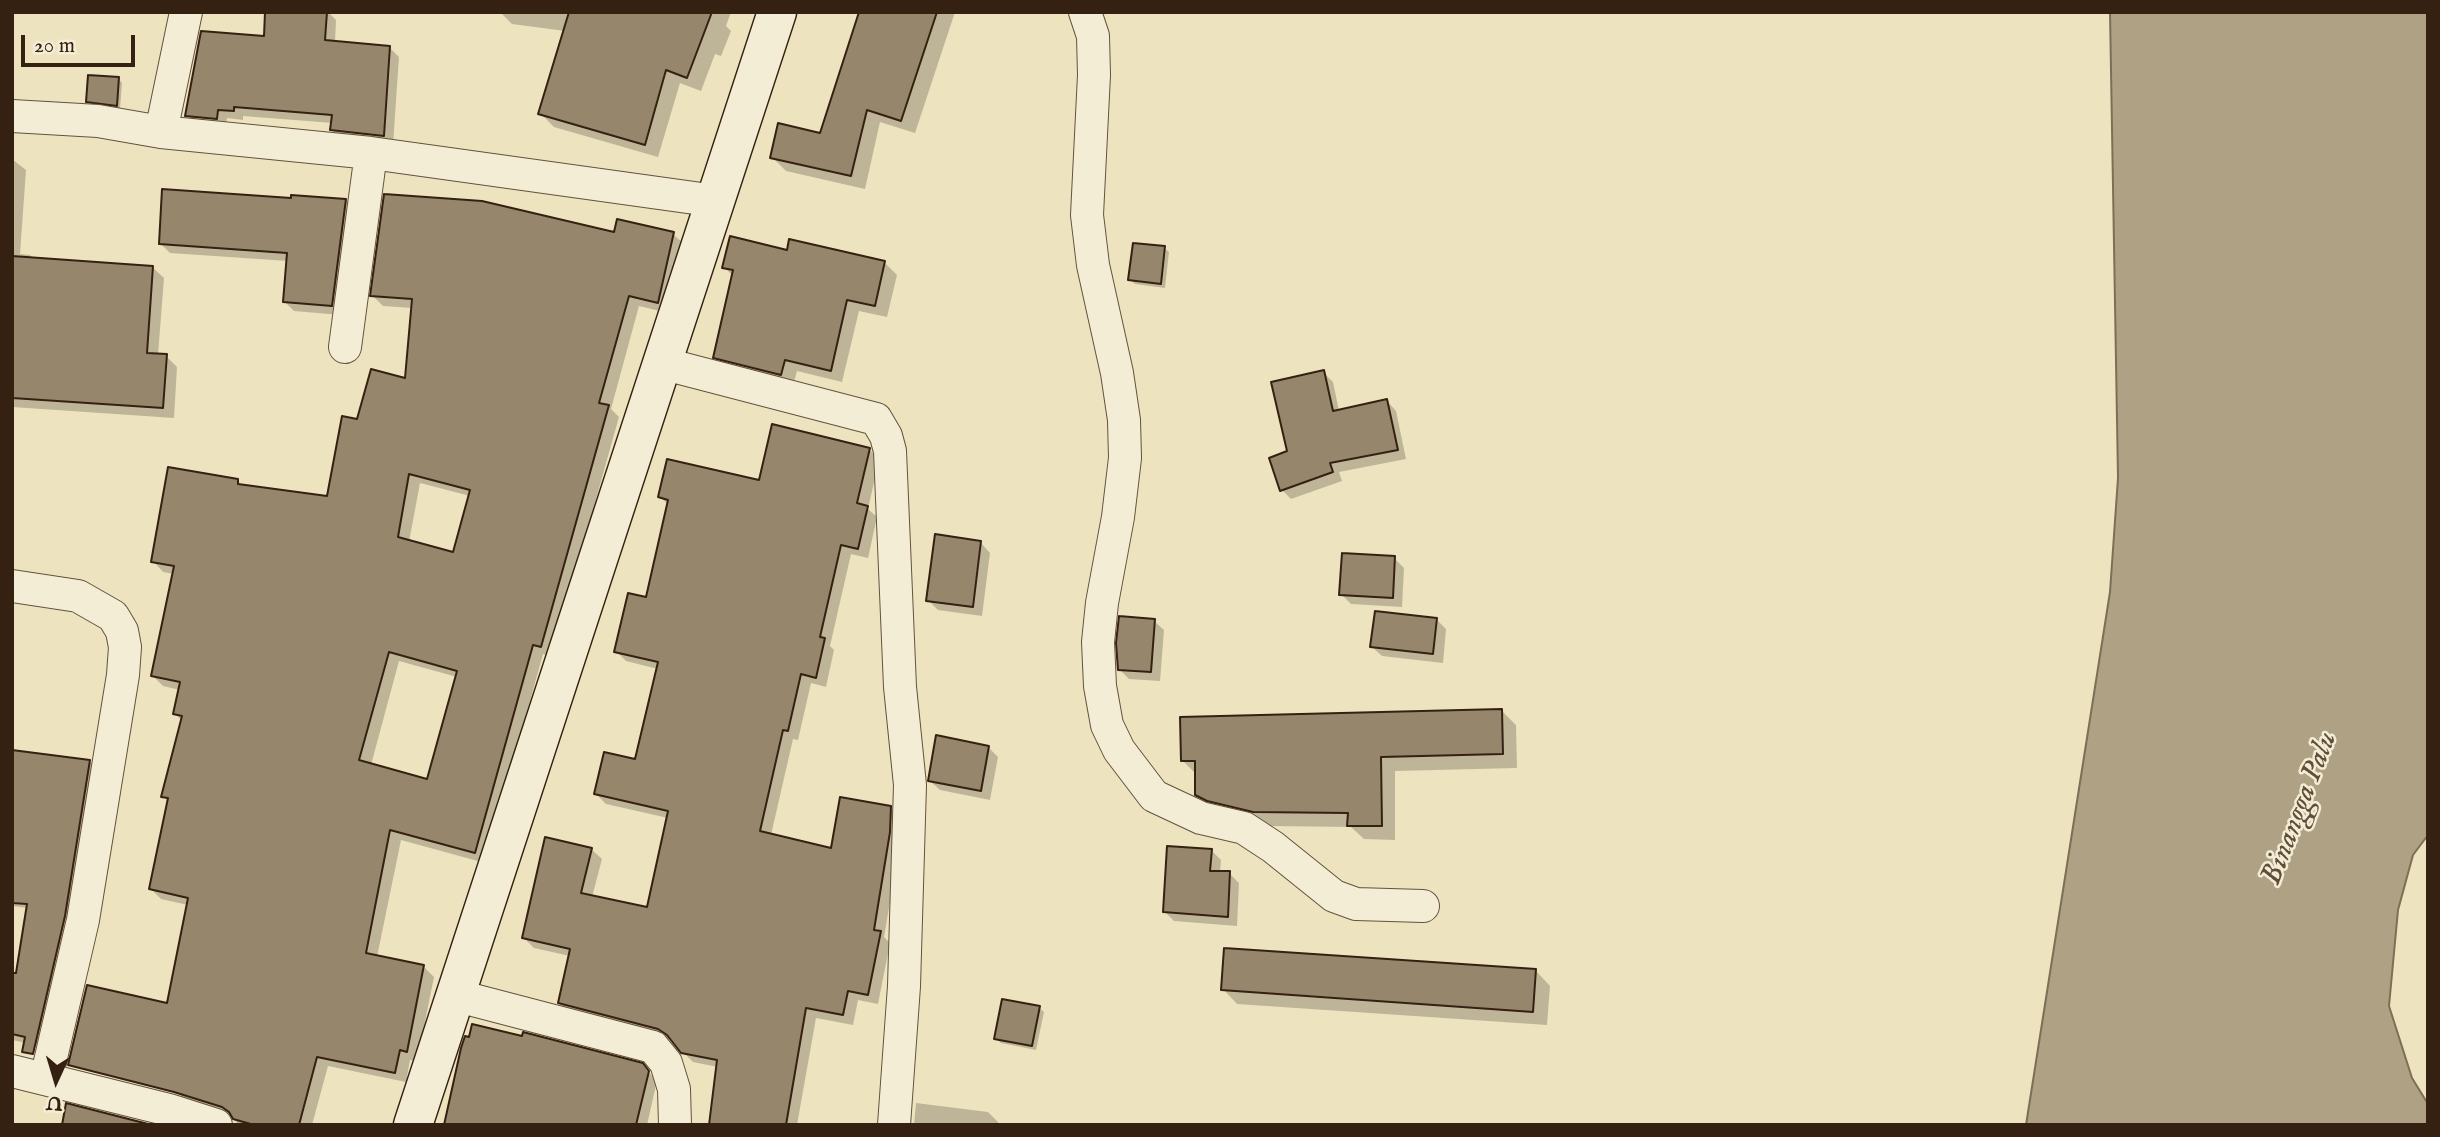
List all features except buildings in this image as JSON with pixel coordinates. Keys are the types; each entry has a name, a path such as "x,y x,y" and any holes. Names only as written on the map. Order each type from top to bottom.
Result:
{"main road":[{"path":"412,1125 778,12"}],"street":[{"path":"161,132 186,12"},
{"path":"1085,12 1093,36 1094,75 1087,215 1093,265 1118,373 1124,420 1125,458 1120,505 1102,603 1098,642 1100,686 1107,724 1119,750 1154,796 1201,818 1244,828 1273,847 1334,896 1356,904 1423,906"},
{"path":"12,116 98,121 161,132 371,153 716,201"},
{"path":"345,347 371,153"},
{"path":"661,363 876,419 886,436 890,451 900,687 910,785 904,986 894,1125"},
{"path":"12,586 78,596 113,616 122,631 125,647 123,676 83,920 46,1080"},
{"path":"454,995 653,1047 666,1063 674,1088 676,1125"},
{"path":"12,1071 216,1125"}],"water":[{"name":"Binangga Palu","path":"2110,12 2428,12 2428,835 2413,855 2398,910 2389,1006 2412,1078 2428,1104 2428,1125 2026,1125 2110,592 2118,478"}]}
